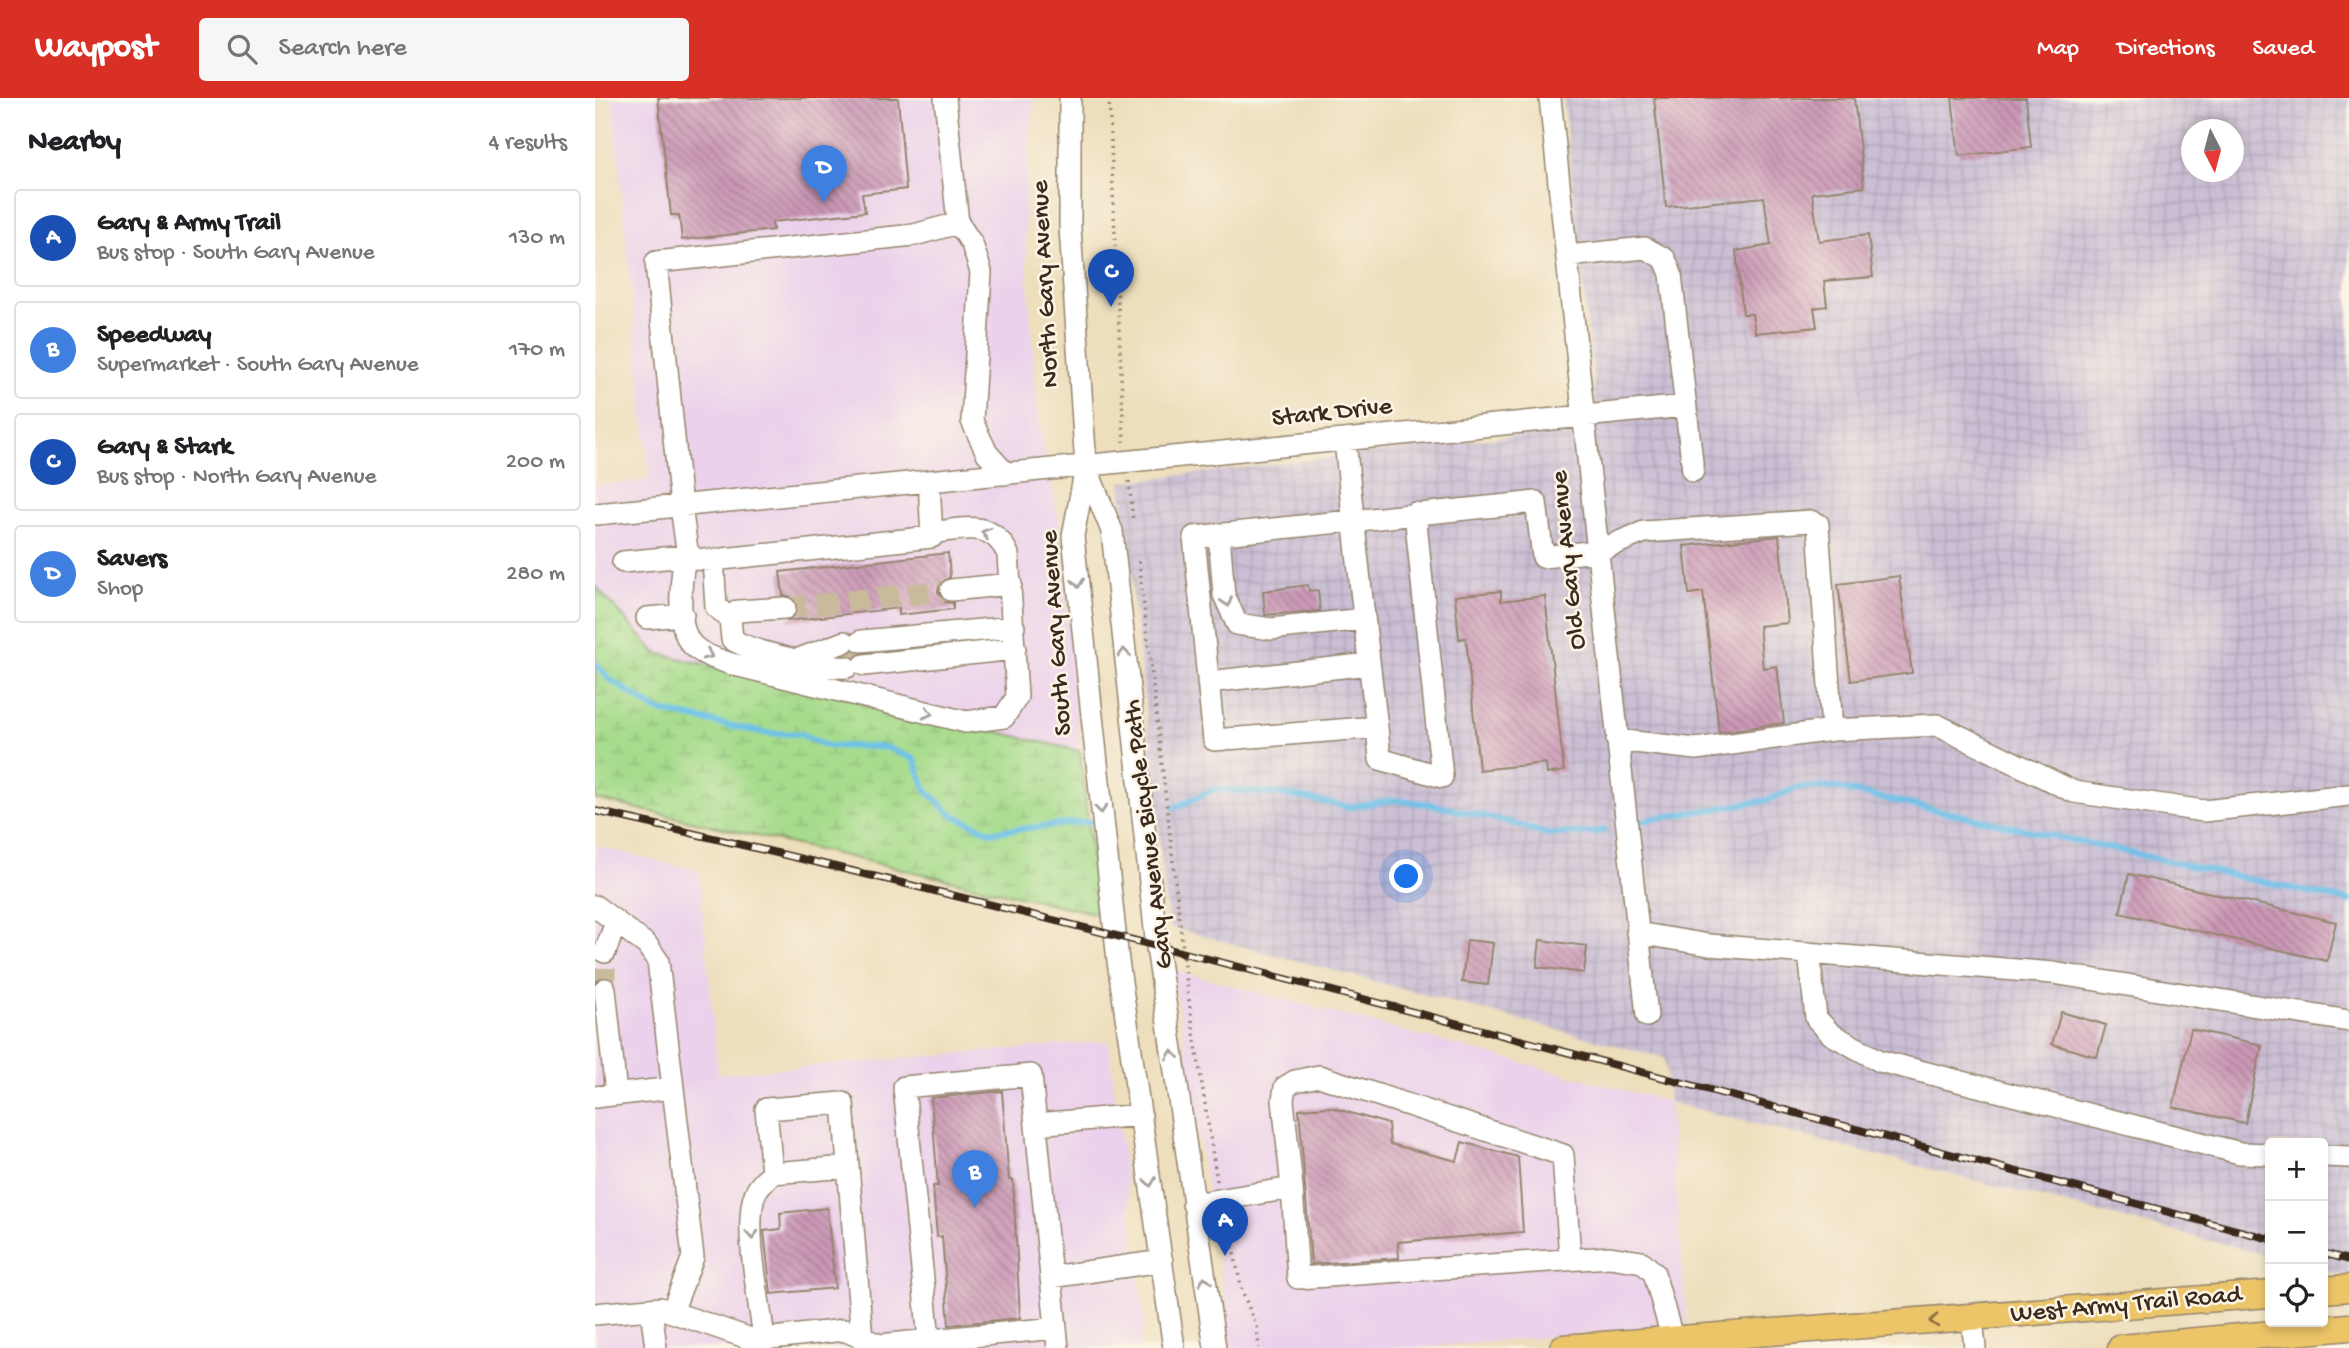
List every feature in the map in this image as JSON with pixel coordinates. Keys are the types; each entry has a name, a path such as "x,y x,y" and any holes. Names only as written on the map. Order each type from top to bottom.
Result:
{"main road":[{"path":"2328,1290 2349,1288"},
{"name":"West Army Trail Road","path":"1563,1348 1674,1344 2265,1294"},
{"name":"West Army Trail Road","path":"2122,1348 2349,1327"}],"street":[{"path":"944,98 958,223 972,244 981,272 972,421 987,453 1006,474"},
{"name":"North Gary Avenue","path":"1070,98 1070,228 1086,467"},
{"name":"Old Gary Avenue","path":"1550,98 1647,1016"},
{"path":"623,562 686,553 694,559 713,560 967,529 992,533 1001,539 1009,554 1011,579 1017,697 1004,717 966,722 731,664 697,649 688,639 680,585 686,553 656,262 914,235 958,223"},
{"path":"1567,256 1646,248 1665,259 1671,274 1693,471"},
{"name":"Stark Drive","path":"597,514 1685,406"},
{"path":"1345,441 1380,759 1442,777 1415,513"},
{"path":"1086,467 1112,531 1157,947 1215,1348"},
{"name":"South Gary Avenue","path":"1086,467 1073,536 1115,936 1174,1348"},
{"path":"929,482 932,535"},
{"path":"1377,727 1215,740 1207,682 1195,537 1536,502 1543,557 1597,551 1644,532 1810,521 1818,524 1832,730"},
{"path":"1219,534 1224,595 1237,624 1271,629 1364,619"},
{"path":"713,560 716,607 730,618 732,639 740,645 799,659 1014,638"},
{"path":"951,590 1011,579"},
{"path":"730,618 738,611 785,608"},
{"path":"647,618 683,615"},
{"path":"1207,682 1369,664"},
{"path":"1617,740 1696,748 1832,730 1937,725 2074,792 2204,811 2349,794"},
{"path":"595,906 647,945 657,961 693,1257 662,1311 656,1348"},
{"path":"605,952 616,922"},
{"path":"1637,933 1709,945 2053,973 2349,1021"},
{"path":"1809,953 1817,1018 1831,1034 1880,1061 2240,1153 2265,1154"},
{"path":"605,989 605,1096 673,1088"},
{"path":"595,1314 662,1311 754,1340 843,1330 873,1344 929,1340 1057,1338 1031,1074 904,1087 929,1340"},
{"path":"1570,1259 1563,1155 1319,1076 1295,1081 1285,1087 1283,1100 1298,1278 1610,1257 1642,1262 1654,1273 1674,1344"},
{"path":"772,1173 767,1109 843,1103 848,1167 873,1344"},
{"path":"1036,1124 1140,1115"},
{"path":"2328,1156 2349,1157"},
{"path":"764,1339 751,1232 751,1206 756,1191 772,1173 848,1167"},
{"path":"1193,1204 1292,1188"},
{"path":"1051,1277 1162,1261"},
{"path":"1972,1319 1975,1348"}],"path":[{"path":"1109,98 1123,429"},
{"path":"1130,495 1135,534"},
{"name":"Gary Avenue Bicycle Path","path":"1139,560 1188,994 1213,1168"},
{"path":"1226,1216 1243,1291 1257,1327 1259,1348"}],"shaded area":[{"path":"612,98 1034,98 1025,206 1026,255 1038,416 1059,520 1080,751 656,653 595,586 595,486 650,480"},
{"path":"1563,98 2349,98 2349,1276 2328,1271 2328,1138 2265,1138 2265,1255 1669,1102 1665,1058 1169,927 1121,482 1598,426"},
{"path":"595,846 699,871 718,1074 1108,1041 1145,1326 1138,1348 595,1348"},
{"path":"1173,970 1669,1102 1687,1325 1417,1348 1232,1348"}],"green space":[{"path":"595,586 656,653 1080,751 1098,914 595,799"}],"building":[{"path":"658,98 898,98 906,189 862,194 865,212 772,222 773,230 682,240 679,215 671,215"},
{"path":"1654,98 1854,98 1864,187 1812,193 1819,241 1868,235 1873,277 1824,281 1827,306 1814,308 1817,327 1755,333 1752,314 1743,314 1736,251 1771,245 1764,197 1666,207"},
{"path":"1952,98 2026,98 2031,147 1959,156"},
{"path":"1779,536 1788,623 1759,626 1763,668 1777,666 1784,723 1719,732 1703,592 1689,594 1684,546"},
{"path":"948,553 950,577 939,584 938,592 945,602 953,603 953,609 899,615 899,608 786,621 796,614 798,606 791,597 783,595 780,572"},
{"path":"1899,576 1912,673 1851,681 1838,584"},
{"path":"1308,585 1309,591 1318,590 1320,611 1265,615 1263,591"},
{"path":"1501,591 1501,601 1545,596 1564,771 1547,774 1546,763 1479,770 1466,638 1459,639 1455,596"},
{"path":"2129,874 2336,922 2327,961 2120,913"},
{"path":"1467,940 1493,943 1488,985 1462,982"},
{"path":"1540,940 1587,946 1584,973 1537,967"},
{"path":"2061,1012 2106,1025 2097,1057 2052,1044"},
{"path":"2191,1029 2262,1045 2245,1123 2173,1107"},
{"path":"1002,1091 1009,1180 1013,1180 1020,1318 949,1325 942,1236 937,1237 933,1186 938,1186 931,1098"},
{"path":"1330,1107 1388,1124 1390,1144 1457,1161 1462,1142 1518,1157 1523,1232 1398,1242 1399,1258 1311,1264 1299,1109"},
{"path":"827,1208 835,1288 771,1294 764,1231 781,1229 780,1213"}],"waterway":[{"path":"595,663 609,679 656,710 765,733 801,734 827,746 885,747 914,759 926,790 951,814 991,832 1094,821"},
{"path":"1640,821 1768,800 1799,787 1836,788 2349,901"},
{"path":"1174,808 1215,789 1287,795 1350,807 1394,800 1429,804 1509,822 1547,834 1605,830"}],"tunnel":[{"path":"785,608 951,590"},
{"path":"845,654 863,652"},
{"path":"605,952 605,989"}],"railway":[{"path":"595,811 1225,963 2265,1238"},
{"path":"2328,1254 2349,1260"}],"place":[{"name":"Savers","path":"824,203"},
{"name":"Gary & Stark","path":"1111,307"},
{"name":"Speedway","path":"975,1208"},
{"name":"Gary & Army Trail","path":"1225,1256"}]}
